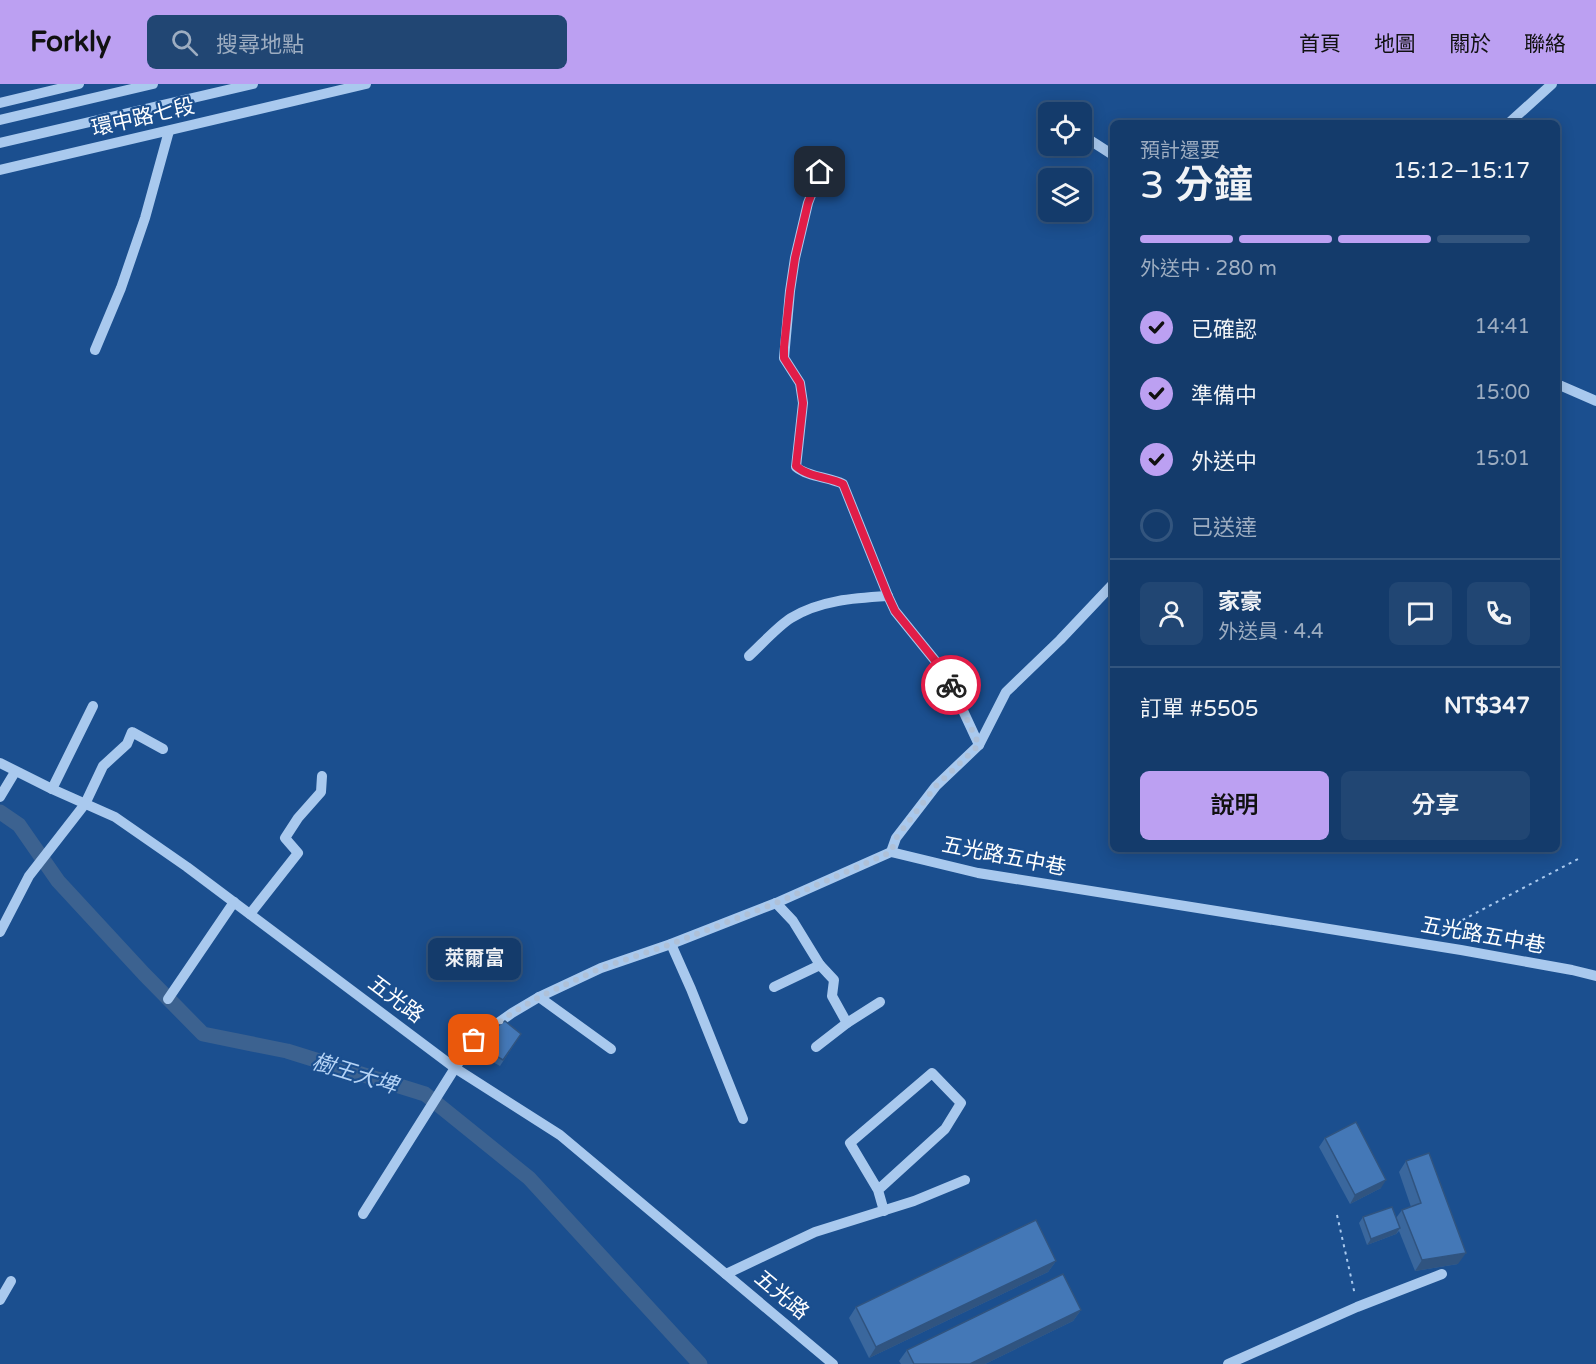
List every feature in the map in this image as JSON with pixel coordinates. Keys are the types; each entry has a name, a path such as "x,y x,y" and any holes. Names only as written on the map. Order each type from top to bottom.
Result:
{"street":[{"path":"0,103 79,84"},
{"name":"環中路七段","path":"0,120 153,84"},
{"name":"環中路七段","path":"0,143 253,84"},
{"name":"環中路七段","path":"0,170 366,84"},
{"path":"1512,120 1552,84"},
{"path":"95,350 121,288 145,218 169,131"},
{"path":"1092,141 1110,153"},
{"path":"820,172 808,203 795,258 784,347 784,358 800,383 803,403 796,466 801,471 833,479 843,484 895,611 946,674 979,745"},
{"path":"1560,385 1596,400"},
{"path":"363,1214 474,1040 512,1013 539,997 601,968 671,944 776,903 891,852 896,838 936,786 979,745 1006,692 1110,587"},
{"path":"749,656 789,619 806,610 860,598 888,596"},
{"path":"52,789 93,706"},
{"path":"0,932 29,876 85,804 103,766 127,744 132,732 163,749"},
{"name":"五光路","path":"0,763 115,817 234,902 455,1068 560,1135 833,1364"},
{"path":"0,797 15,772"},
{"path":"250,914 298,853 285,838 298,818 321,792 322,776"},
{"name":"五光路五中巷","path":"891,852 978,873 1418,944 1596,976"},
{"path":"168,999 234,902"},
{"path":"776,903 793,921 820,964 834,980 832,996 847,1023"},
{"path":"671,944 692,989 743,1119"},
{"path":"774,987 820,964"},
{"path":"539,997 611,1049"},
{"path":"816,1047 847,1023 880,1002"},
{"path":"878,1190 945,1129 961,1103 932,1073 850,1143 878,1190 884,1211"},
{"path":"726,1274 815,1232 914,1201 965,1180"},
{"path":"1228,1364 1357,1307 1442,1275"},
{"path":"0,1300 11,1281"}],"path":[{"path":"1418,944 1580,858"},
{"path":"1337,1215 1357,1307"}],"building":[{"path":"505,1021 521,1034 503,1060 484,1049 480,1039"},
{"path":"1356,1122 1386,1180 1355,1195 1325,1138"},
{"path":"1429,1153 1466,1253 1422,1260 1402,1210 1421,1203 1406,1161"},
{"path":"1392,1207 1400,1228 1371,1239 1363,1217"},
{"path":"1036,1220 1056,1261 876,1347 856,1307"},
{"path":"1063,1274 1081,1310 970,1364 914,1364 907,1350"}],"waterway":[{"name":"樹王大埤","path":"0,812 19,825 58,881 203,1034 287,1051 425,1094 529,1178 700,1364"}],"way so far":[{"path":"474,1040 539,997 601,968 671,944 776,903 891,852 896,838 936,786 979,745 951,685"}],"place":[{"name":"萊爾富","path":"474,1040"}],"route":[{"path":"820,172 808,203 795,258 784,347 784,358 800,383 803,403 796,466 801,471 833,479 843,484 895,611 946,674 951,685"}]}
